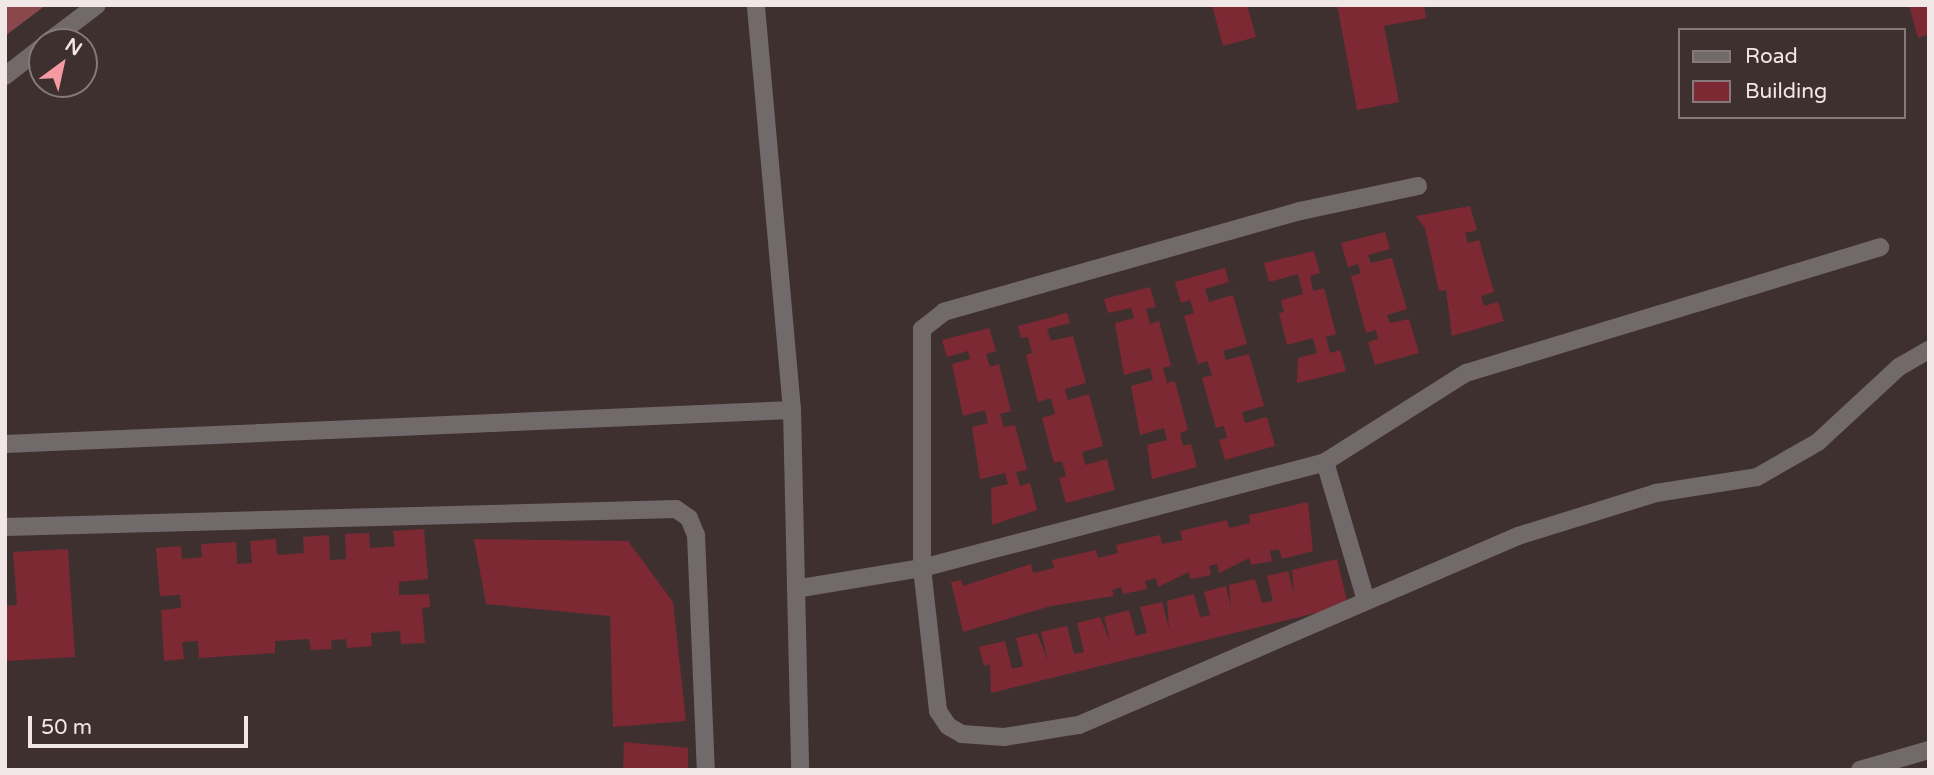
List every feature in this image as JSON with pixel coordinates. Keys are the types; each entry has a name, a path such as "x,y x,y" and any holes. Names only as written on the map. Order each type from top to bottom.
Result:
{"street":[{"path":"67,28 97,5"},
{"path":"756,5 792,410 801,588 800,770"},
{"path":"5,76 28,58"},
{"path":"1418,186 1300,211 931,319 917,345 922,568 938,711 962,734 1004,737 1079,725 1518,536 1656,493 1776,469 1929,350"},
{"path":"801,588 922,568 1325,462 1466,373 1880,247"},
{"path":"5,444 792,410"},
{"path":"1325,462 1366,600"},
{"path":"5,527 676,509 689,518 696,535 706,770"},
{"path":"1860,770 1929,750"}],"shaded area":[{"path":"5,5 46,5 5,36"}],"building":[{"path":"1212,5 1247,5 1256,37 1223,46"},
{"path":"1337,5 1424,5 1426,18 1384,26 1399,102 1357,110"},
{"path":"1909,5 1929,5 1929,34 1918,38"},
{"path":"1470,206 1477,230 1465,233 1468,243 1479,240 1494,292 1481,296 1484,306 1498,302 1504,321 1452,336 1446,290 1439,291 1425,228 1416,216"},
{"path":"1385,232 1390,249 1368,255 1371,263 1392,258 1407,309 1387,315 1390,323 1409,319 1419,353 1375,365 1368,342 1378,339 1376,330 1366,333 1351,276 1361,273 1358,264 1348,267 1341,243"},
{"path":"1314,251 1320,273 1310,276 1313,291 1324,288 1336,334 1326,337 1330,353 1340,350 1346,371 1297,383 1298,358 1317,353 1313,338 1287,345 1279,313 1284,312 1281,300 1303,294 1298,274 1269,282 1264,263"},
{"path":"1225,268 1229,282 1205,289 1209,302 1233,295 1247,344 1223,351 1226,360 1249,354 1264,406 1242,412 1245,423 1267,417 1275,446 1225,460 1219,440 1227,438 1224,426 1216,428 1202,378 1212,375 1207,361 1198,364 1184,316 1194,313 1190,300 1181,303 1175,282"},
{"path":"1150,287 1156,307 1146,309 1150,324 1159,321 1171,366 1163,368 1167,383 1175,381 1188,430 1180,433 1183,446 1191,444 1197,467 1152,479 1147,445 1167,440 1164,428 1140,435 1131,386 1153,380 1150,368 1124,375 1115,323 1134,318 1131,308 1108,313 1104,299"},
{"path":"1067,313 1070,323 1047,329 1051,341 1073,336 1086,383 1065,389 1068,400 1089,394 1103,446 1082,452 1085,465 1107,459 1115,490 1066,503 1059,478 1066,476 1062,461 1054,463 1042,418 1055,414 1051,398 1038,402 1026,355 1032,353 1028,337 1021,338 1018,326"},
{"path":"989,328 996,351 986,354 990,367 999,364 1011,411 1000,414 1004,427 1015,425 1027,470 1016,472 1020,486 1030,483 1037,510 992,525 991,488 1008,484 1005,473 980,479 972,427 988,423 985,410 963,416 952,364 970,359 968,351 947,357 942,340"},
{"path":"1308,502 1313,551 1282,559 1279,549 1270,551 1272,561 1251,565 1249,558 1219,573 1217,564 1209,566 1211,575 1190,579 1189,572 1158,587 1156,578 1145,581 1147,589 1123,594 1121,587 1112,590 1114,596 1051,606 963,632 951,582 961,580 963,586 1031,564 1033,573 1054,568 1052,560 1096,550 1098,558 1118,553 1116,545 1160,535 1162,544 1183,540 1180,531 1227,520 1229,528 1250,523 1249,515"},
{"path":"424,529 428,579 399,582 399,595 429,594 430,607 422,608 425,643 401,644 400,631 371,633 372,646 347,648 346,639 331,640 332,649 311,650 309,639 275,641 275,653 199,658 198,641 182,642 184,659 164,661 161,610 181,608 180,595 160,596 156,548 181,546 182,559 202,557 201,544 236,542 237,564 252,563 250,541 276,539 277,555 304,553 303,537 329,535 330,560 346,559 345,534 369,533 370,548 395,546 393,531"},
{"path":"474,539 628,541 673,602 686,721 613,727 610,616 486,604"},
{"path":"68,549 75,657 5,661 5,606 17,605 13,552"},
{"path":"1337,559 1348,605 991,693 990,664 984,666 979,647 1005,641 1012,669 1023,666 1016,638 1037,633 1048,661 1041,632 1067,626 1074,654 1084,652 1077,623 1100,617 1111,644 1104,617 1129,610 1136,636 1147,633 1140,607 1162,602 1169,629 1167,601 1194,594 1200,617 1210,615 1204,592 1226,586 1231,608 1229,585 1255,579 1262,603 1273,601 1267,576 1288,571 1294,594 1292,570"},
{"path":"624,742 688,748 688,770 623,770"}]}
